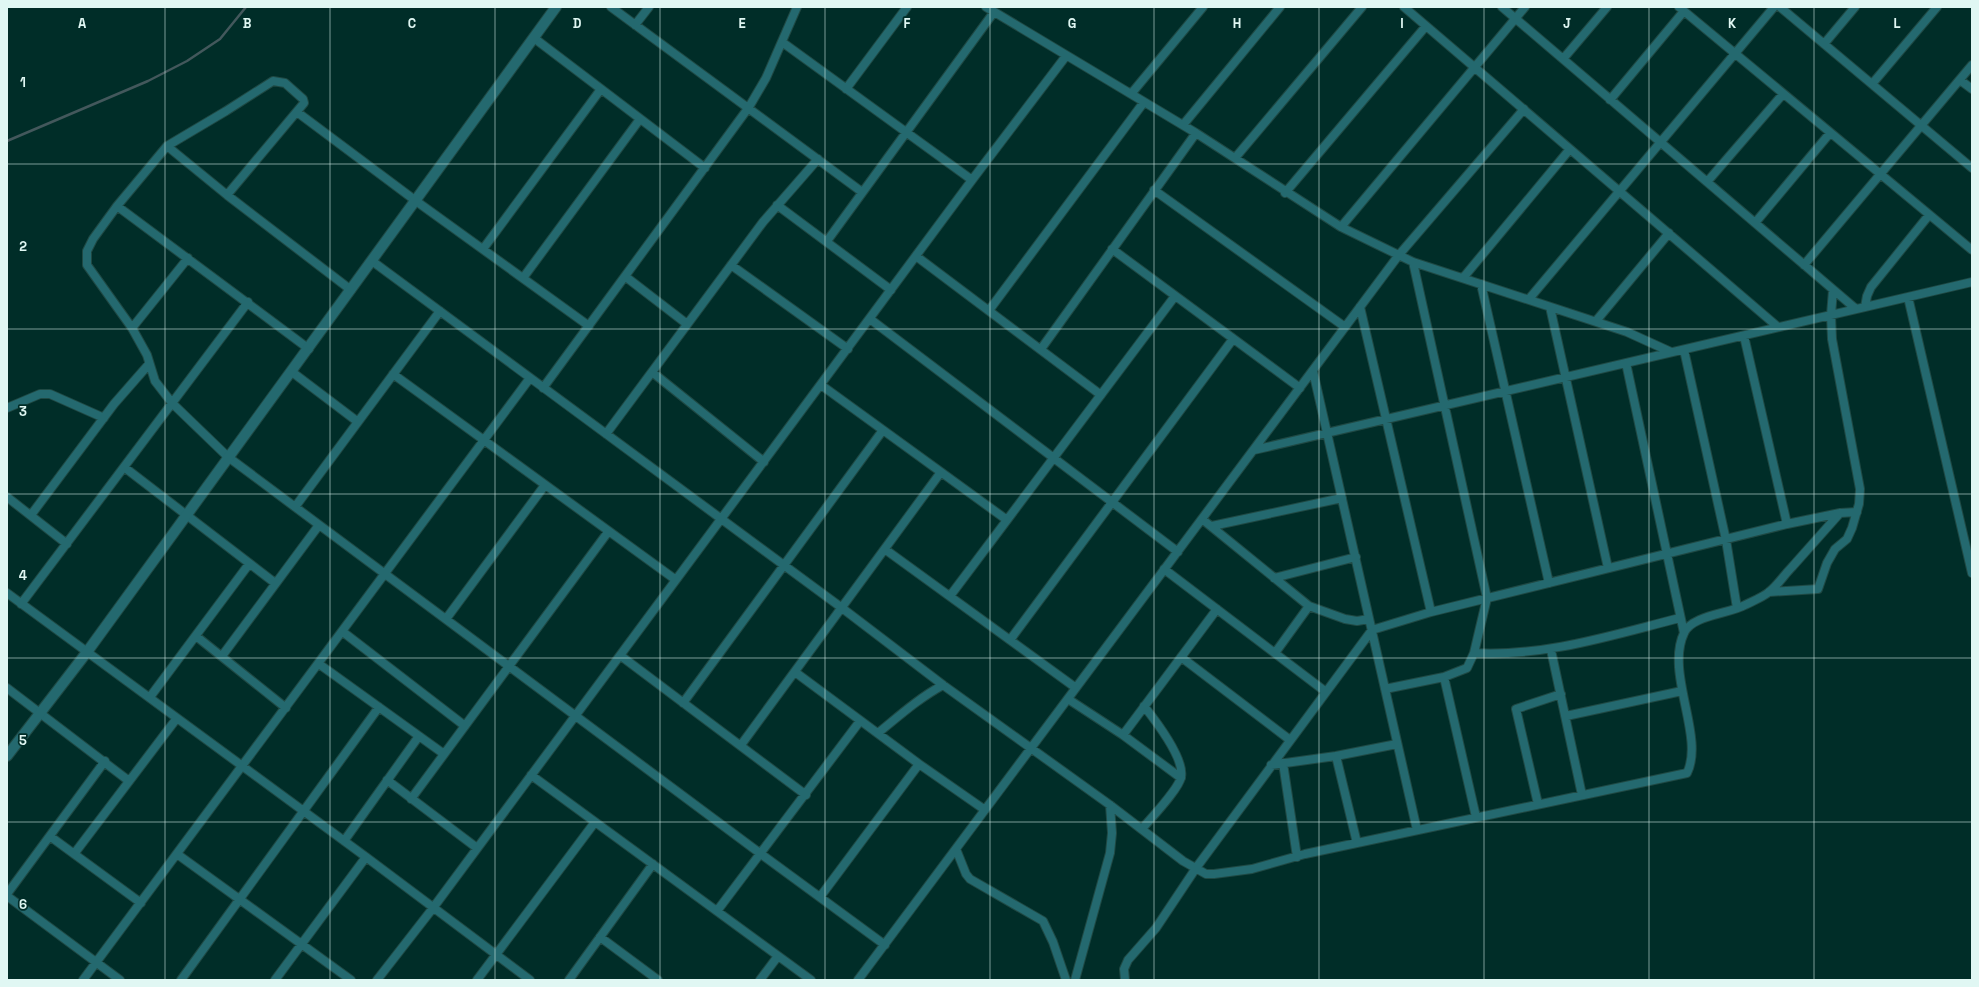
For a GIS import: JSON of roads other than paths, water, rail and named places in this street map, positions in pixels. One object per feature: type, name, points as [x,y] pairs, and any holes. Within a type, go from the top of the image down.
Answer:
[{"type":"street","points":[[7,756],[39,712],[87,652],[228,457],[309,349],[556,7]]},
{"type":"street","points":[[611,7],[749,107],[862,192]]},
{"type":"street","points":[[635,25],[649,7]]},
{"type":"street","points":[[544,388],[749,107],[766,78],[797,7]]},
{"type":"street","points":[[846,89],[907,7]]},
{"type":"street","points":[[986,7],[1196,133],[1285,193],[1341,227],[1398,256],[1412,262],[1596,321],[1627,332],[1671,352]]},
{"type":"street","points":[[1131,94],[1203,7]]},
{"type":"street","points":[[1183,125],[1280,7]]},
{"type":"street","points":[[1235,158],[1362,7]]},
{"type":"street","points":[[1404,7],[1778,327]]},
{"type":"street","points":[[1502,7],[1856,309]]},
{"type":"street","points":[[1341,227],[1525,7]]},
{"type":"street","points":[[1563,59],[1607,7]]},
{"type":"street","points":[[1529,299],[1774,7]]},
{"type":"street","points":[[1780,7],[1972,168]]},
{"type":"street","points":[[1824,44],[1855,7]]},
{"type":"street","points":[[1872,84],[1937,7]]},
{"type":"street","points":[[1610,100],[1681,9],[1972,250]]},
{"type":"street","points":[[827,241],[994,12]]},
{"type":"street","points":[[1285,193],[1426,26]]},
{"type":"street","points":[[534,38],[705,168]]},
{"type":"street","points":[[782,42],[906,134],[972,180]]},
{"type":"street","points":[[377,980],[433,908],[621,656],[972,180],[1066,56]]},
{"type":"street","points":[[1804,265],[1972,65]]},
{"type":"street","points":[[227,195],[304,103],[303,99],[284,84],[273,80],[226,112],[167,146],[117,206],[92,239],[87,251],[87,265],[132,328],[147,355],[155,381],[172,403],[228,457],[885,945]]},
{"type":"street","points":[[1960,80],[1972,89]]},
{"type":"street","points":[[483,249],[601,89]]},
{"type":"street","points":[[1707,182],[1783,94]]},
{"type":"street","points":[[990,309],[1144,102]]},
{"type":"street","points":[[858,980],[1398,256],[1524,109]]},
{"type":"street","points":[[297,112],[416,201],[589,326]]},
{"type":"street","points":[[523,278],[640,119]]},
{"type":"street","points":[[1041,349],[1196,133]]},
{"type":"street","points":[[1755,223],[1830,133]]},
{"type":"street","points":[[167,146],[227,195],[351,290]]},
{"type":"street","points":[[1464,278],[1570,149]]},
{"type":"street","points":[[606,434],[777,205],[818,159]]},
{"type":"street","points":[[1154,190],[1345,327]]},
{"type":"street","points":[[777,205],[892,290]]},
{"type":"street","points":[[117,206],[248,302],[309,349]]},
{"type":"street","points":[[1865,307],[1867,296],[1871,287],[1929,215]]},
{"type":"street","points":[[1596,321],[1669,233]]},
{"type":"street","points":[[1112,250],[1300,388]]},
{"type":"street","points":[[916,256],[990,309],[1101,395]]},
{"type":"street","points":[[132,328],[188,258]]},
{"type":"street","points":[[372,262],[784,567],[842,608],[943,685],[1110,805],[1182,861],[1208,874],[1252,869],[1357,843],[1582,794],[1687,773],[1691,765],[1693,751],[1682,691],[1679,653],[1684,633],[1688,627],[1698,621],[1737,608],[1769,592],[1840,513]]},
{"type":"street","points":[[1385,689],[1444,677],[1467,668],[1474,652],[1487,598],[1412,262]]},
{"type":"street","points":[[731,265],[848,349]]},
{"type":"street","points":[[626,277],[687,324]]},
{"type":"street","points":[[1254,450],[1505,390],[1684,350],[1972,282]]},
{"type":"street","points":[[1481,284],[1549,583]]},
{"type":"street","points":[[1769,592],[1818,588],[1826,563],[1850,534],[1857,512],[1860,489],[1835,363],[1831,315],[1833,290]]},
{"type":"street","points":[[950,596],[1175,296]]},
{"type":"street","points":[[1908,297],[1972,573]]},
{"type":"street","points":[[22,604],[248,302]]},
{"type":"street","points":[[1360,307],[1431,612]]},
{"type":"street","points":[[1550,307],[1608,568]]},
{"type":"street","points":[[295,507],[440,311]]},
{"type":"street","points":[[870,319],[1178,552]]},
{"type":"street","points":[[1744,336],[1787,524]]},
{"type":"street","points":[[1010,640],[1233,339]]},
{"type":"street","points":[[1684,350],[1726,540],[1737,608]]},
{"type":"street","points":[[1626,363],[1666,555],[1684,633]]},
{"type":"street","points":[[31,515],[104,418],[149,364]]},
{"type":"street","points":[[1313,371],[1417,830]]},
{"type":"street","points":[[292,372],[358,422]]},
{"type":"street","points":[[652,372],[764,462]]},
{"type":"street","points":[[393,374],[608,532],[676,580]]},
{"type":"street","points":[[83,980],[343,632],[530,378]]},
{"type":"street","points":[[821,385],[1007,520]]},
{"type":"street","points":[[7,408],[40,394],[50,394],[104,418]]},
{"type":"street","points":[[683,702],[784,567],[883,430]]},
{"type":"street","points":[[124,467],[275,584]]},
{"type":"street","points":[[741,745],[886,550],[941,472]]},
{"type":"street","points":[[446,619],[545,485]]},
{"type":"street","points":[[7,497],[67,544]]},
{"type":"street","points":[[1212,526],[1342,498]]},
{"type":"street","points":[[1125,980],[1124,969],[1128,960],[1156,928],[1196,868],[1372,630],[1431,612],[1787,524],[1840,513],[1857,512]]},
{"type":"street","points":[[1202,519],[1309,606],[1345,619],[1357,621],[1369,619]]},
{"type":"street","points":[[222,656],[319,525]]},
{"type":"street","points":[[411,799],[608,532]]},
{"type":"street","points":[[886,550],[1076,688]]},
{"type":"street","points":[[1274,578],[1356,557]]},
{"type":"street","points":[[150,697],[249,564]]},
{"type":"street","points":[[1164,569],[1326,692]]},
{"type":"street","points":[[7,593],[150,697],[530,980]]},
{"type":"street","points":[[1275,654],[1309,606]]},
{"type":"street","points":[[1123,735],[1217,609]]},
{"type":"street","points":[[1474,652],[1505,654],[1551,650],[1680,618]]},
{"type":"street","points":[[343,632],[465,726]]},
{"type":"street","points":[[196,636],[286,708]]},
{"type":"street","points":[[1551,650],[1582,794]]},
{"type":"street","points":[[621,656],[806,795]]},
{"type":"street","points":[[1181,657],[1290,740]]},
{"type":"street","points":[[319,664],[444,754]]},
{"type":"street","points":[[796,672],[860,721],[985,810]]},
{"type":"street","points":[[1444,677],[1476,818]]},
{"type":"street","points":[[878,733],[910,706],[928,693],[943,685]]},
{"type":"street","points":[[7,688],[105,761],[129,781]]},
{"type":"street","points":[[1566,716],[1682,691]]},
{"type":"street","points":[[1538,804],[1516,709],[1561,694]]},
{"type":"street","points":[[1068,699],[1123,735],[1181,778]]},
{"type":"street","points":[[1142,829],[1175,788],[1181,778],[1180,768],[1170,744],[1144,706]]},
{"type":"street","points":[[181,980],[305,812],[379,707]]},
{"type":"street","points":[[74,854],[177,718]]},
{"type":"street","points":[[717,911],[806,795],[860,721]]},
{"type":"street","points":[[344,841],[419,736]]},
{"type":"street","points":[[1271,765],[1336,756],[1398,744]]},
{"type":"street","points":[[1336,756],[1357,843]]},
{"type":"street","points":[[105,761],[51,837],[7,895],[120,980]]},
{"type":"street","points":[[1283,763],[1298,857]]},
{"type":"street","points":[[820,897],[919,764]]},
{"type":"street","points":[[531,775],[811,980]]},
{"type":"street","points":[[388,780],[477,848]]},
{"type":"street","points":[[1075,980],[1110,853],[1112,833],[1110,805]]},
{"type":"street","points":[[477,980],[595,822]]},
{"type":"street","points":[[51,837],[141,903]]},
{"type":"street","points":[[956,849],[966,874],[970,879],[1043,921],[1054,942],[1066,980]]},
{"type":"street","points":[[177,854],[351,980]]},
{"type":"street","points":[[274,980],[366,857]]},
{"type":"street","points":[[569,980],[653,864]]},
{"type":"street","points":[[600,937],[658,980]]},
{"type":"street","points":[[760,980],[778,956]]},
{"type":"waterway","points":[[7,141],[148,81],[187,61],[220,39],[246,7]]}]
